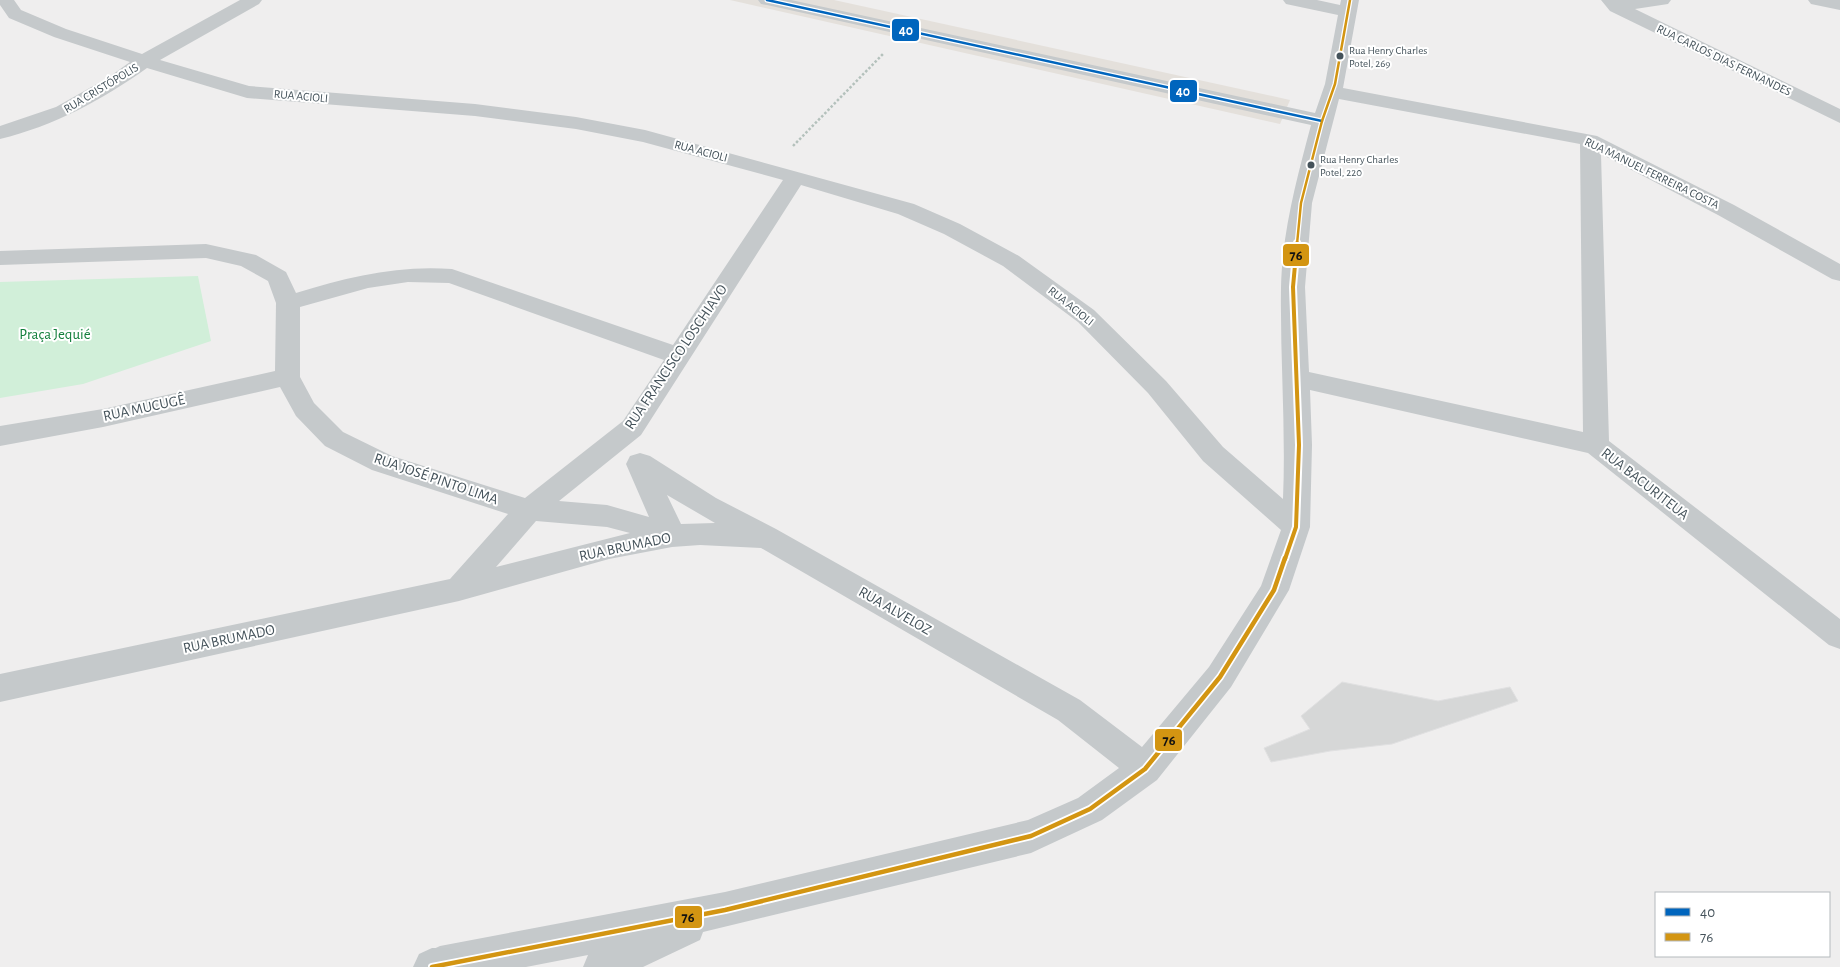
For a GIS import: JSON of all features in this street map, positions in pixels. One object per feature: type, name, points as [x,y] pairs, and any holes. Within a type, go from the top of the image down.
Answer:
[{"type":"street","name":"RUA ACIOLI","points":[[5,0],[15,14],[60,33],[246,92],[476,110],[576,123],[645,136],[769,169],[906,209],[952,229],[1011,261],[1086,316],[1157,387],[1214,454],[1296,527]]},
{"type":"street","name":"RUA CRISTÓPOLIS","points":[[0,133],[63,111],[116,81],[144,61],[253,0]]},
{"type":"street","points":[[767,0],[1322,121]]},
{"type":"street","points":[[440,966],[725,910],[1031,836],[1090,809],[1145,769],[1225,669],[1274,590],[1296,527],[1298,445],[1293,287],[1300,213],[1322,121],[1332,92],[1349,6],[1292,0]]},
{"type":"street","points":[[1613,4],[1662,0]]},
{"type":"street","points":[[1817,0],[1840,6]]},
{"type":"street","name":"RUA CARLOS DIAS FERNANDES","points":[[1613,4],[1840,117]]},
{"type":"street","name":"RUA MANUEL FERREIRA COSTA","points":[[1332,92],[1590,140],[1726,210],[1840,274]]},
{"type":"street","name":"RUA BACURITEUA","points":[[1590,140],[1596,445],[1840,636]]},
{"type":"street","name":"RUA FRANCISCO LOSCHIAVO","points":[[529,510],[632,428],[795,178]]},
{"type":"street","points":[[0,258],[206,251],[248,260],[278,277],[288,303],[287,377]]},
{"type":"street","points":[[288,303],[374,278],[422,273],[452,276],[679,356]]},
{"type":"street","name":"RUA MUCUGÊ","points":[[0,436],[103,418],[287,377]]},
{"type":"street","name":"RUA JOSÉ PINTO LIMA","points":[[287,377],[305,409],[334,439],[382,463],[529,510]]},
{"type":"street","points":[[1295,378],[1596,445]]},
{"type":"street","points":[[632,428],[640,463],[672,536]]},
{"type":"street","name":"RUA ALVELOZ","points":[[640,463],[706,506],[766,537],[1068,710],[1145,769]]},
{"type":"street","points":[[459,590],[529,510],[607,516],[632,522],[672,536]]},
{"type":"street","name":"RUA BRUMADO","points":[[0,688],[459,590],[609,548],[672,536],[700,534],[766,537]]},
{"type":"street","points":[[602,967],[725,910]]},
{"type":"path","points":[[769,169],[907,30]]},
{"type":"shaded area","points":[[730,0],[834,0],[1290,100],[1280,124]]},
{"type":"green space","name":"Praça Jequié","points":[[198,276],[211,341],[83,384],[0,398],[0,282]]},
{"type":"building","points":[[1342,682],[1438,701],[1510,687],[1518,701],[1392,744],[1330,751],[1271,762],[1264,748],[1310,729],[1301,716]]},
{"type":"transit line","name":"40","points":[[767,0],[1322,121]]},
{"type":"transit line","name":"76","points":[[432,967],[725,910],[1031,836],[1090,809],[1145,769],[1220,677],[1274,590],[1296,527],[1299,445],[1293,287],[1301,203],[1322,121],[1335,84],[1350,0]]},
{"type":"place","name":"Rua Henry Charles Potel, 269","points":[[1340,56]]},
{"type":"place","name":"Rua Henry Charles Potel, 220","points":[[1311,165]]}]
